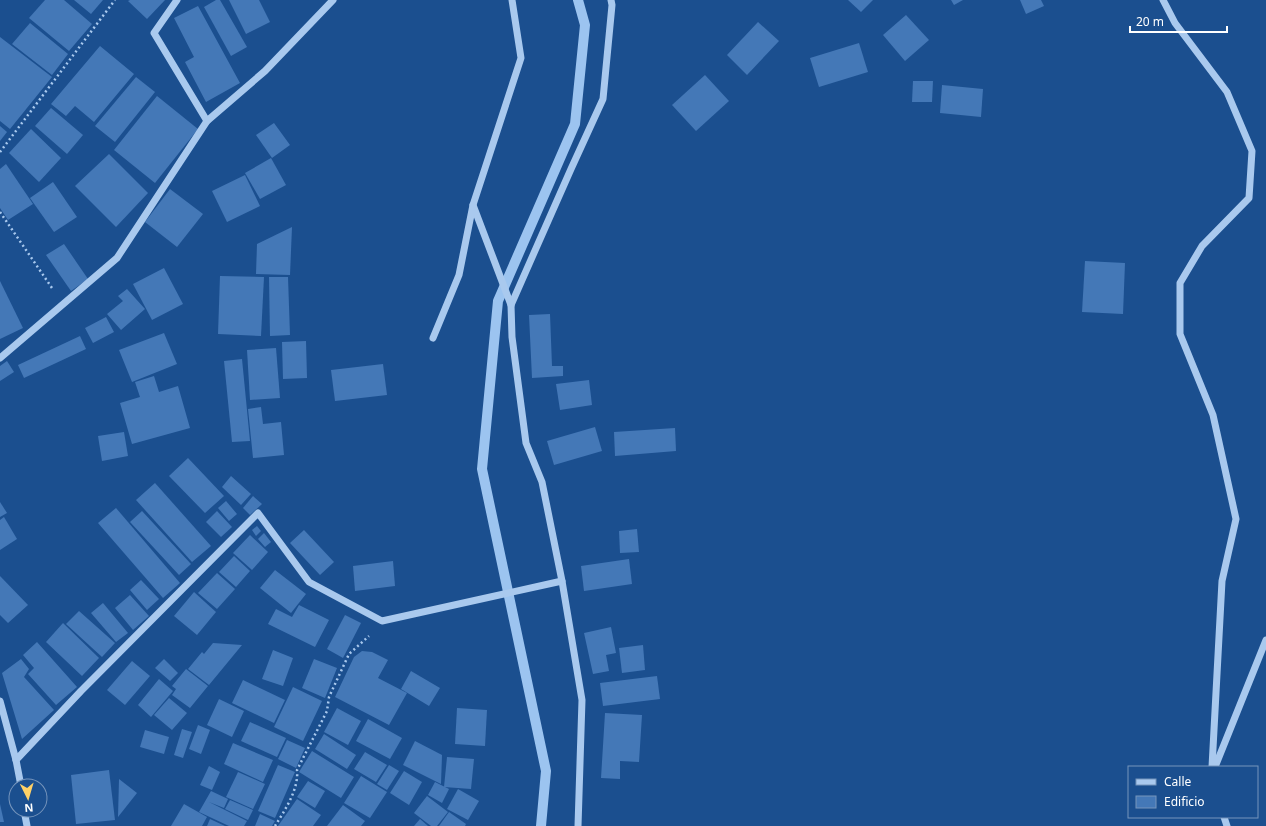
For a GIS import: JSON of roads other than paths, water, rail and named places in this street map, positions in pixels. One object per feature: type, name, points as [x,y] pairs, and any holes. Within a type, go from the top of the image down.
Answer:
[{"type":"street","points":[[177,0],[154,33],[207,121]]},
{"type":"street","points":[[0,358],[117,258],[207,121],[265,71],[333,0]]},
{"type":"street","points":[[432,338],[458,275],[473,205],[521,58],[512,0]]},
{"type":"street","points":[[511,305],[570,169],[603,99],[612,5],[611,0]]},
{"type":"street","points":[[1163,0],[1175,23],[1227,92],[1252,151],[1249,198],[1202,246],[1180,282],[1180,334],[1213,415],[1236,518],[1222,581],[1214,766]]},
{"type":"street","points":[[473,205],[511,305],[512,337],[526,444],[542,482],[562,581],[582,700],[578,826]]},
{"type":"street","points":[[16,760],[86,686],[258,513],[308,582],[382,621],[562,581]]},
{"type":"street","points":[[1214,766],[1266,640]]},
{"type":"street","points":[[0,701],[16,760],[19,778]]},
{"type":"waterway","points":[[541,826],[546,771],[482,469],[498,301],[575,124],[585,25],[578,0]]}]
